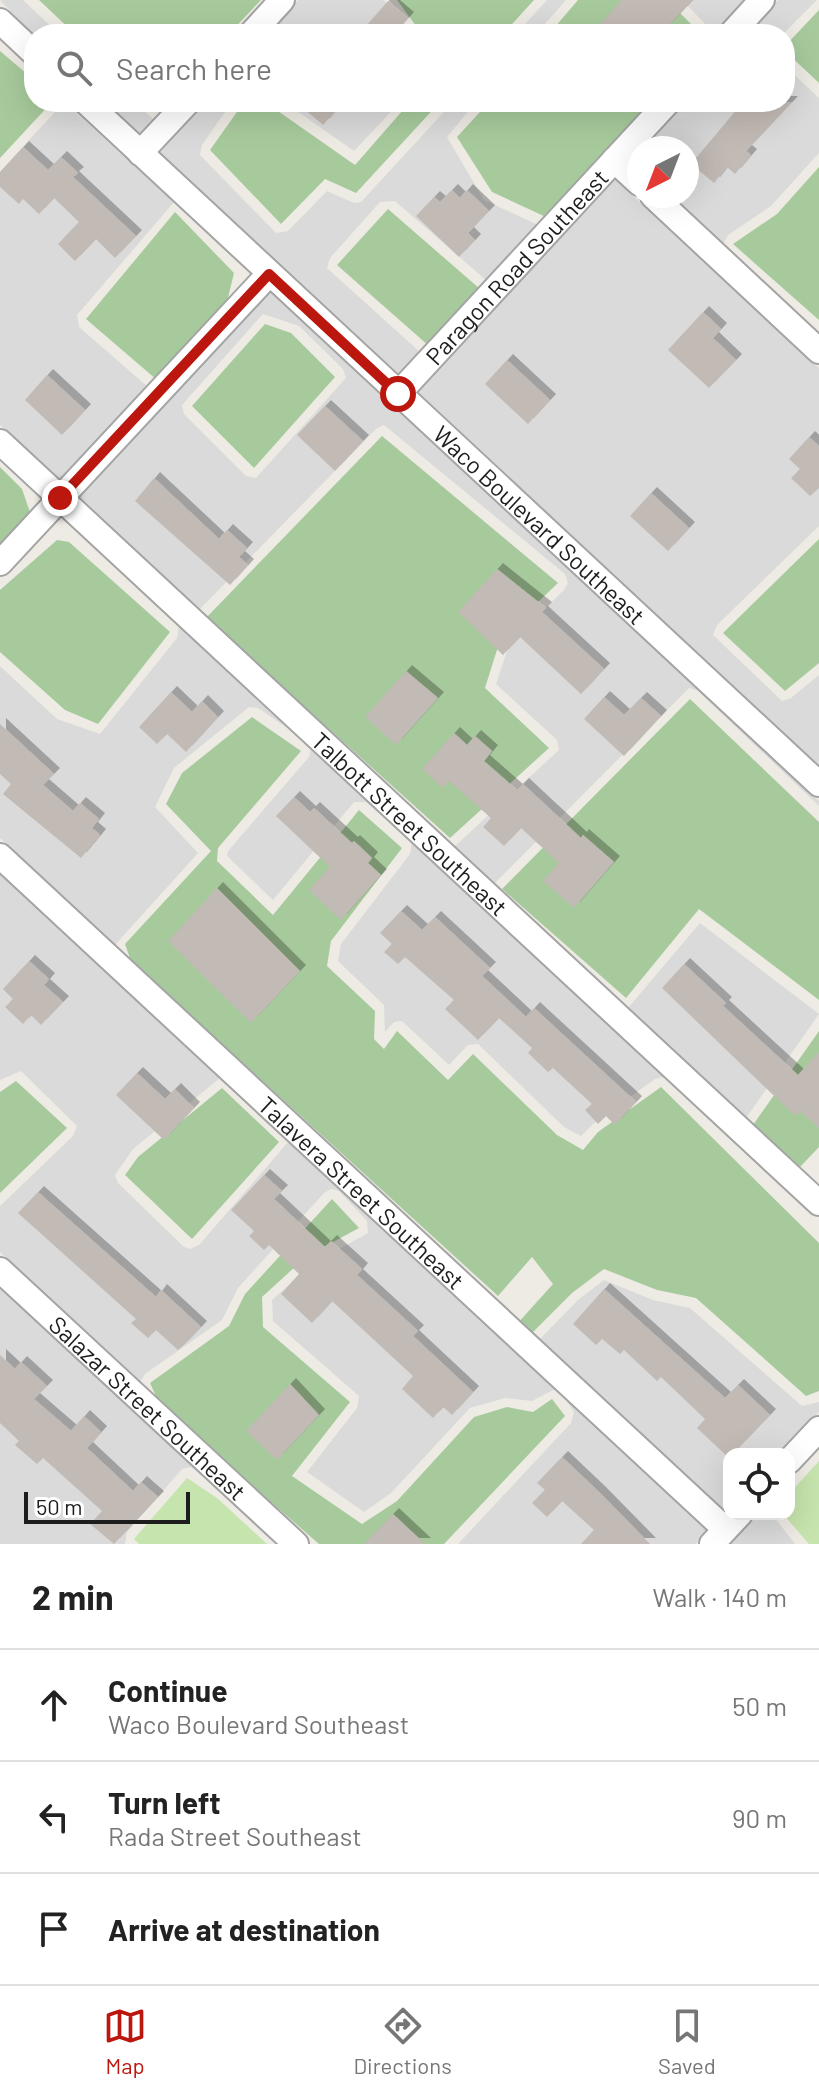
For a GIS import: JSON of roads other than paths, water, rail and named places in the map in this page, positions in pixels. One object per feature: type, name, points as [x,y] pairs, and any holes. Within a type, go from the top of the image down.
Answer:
[{"type":"street","points":[[260,24],[282,0]]},
{"type":"street","points":[[740,24],[762,0]]},
{"type":"street","points":[[0,21],[24,44]]},
{"type":"street","name":"Waco Boulevard Southeast","points":[[97,112],[819,784]]},
{"type":"street","points":[[140,153],[179,112]]},
{"type":"street","name":"Paragon Road Southeast","points":[[398,394],[659,112]]},
{"type":"street","points":[[614,160],[627,172]]},
{"type":"street","points":[[666,208],[819,351]]},
{"type":"street","points":[[0,563],[269,274]]},
{"type":"street","name":"Talbott Street Southeast","points":[[0,442],[819,1203]]},
{"type":"street","name":"Talavera Street Southeast","points":[[0,856],[726,1529]]},
{"type":"street","name":"Salazar Street Southeast","points":[[0,1270],[296,1544]]},
{"type":"street","points":[[795,1455],[819,1429]]}]
